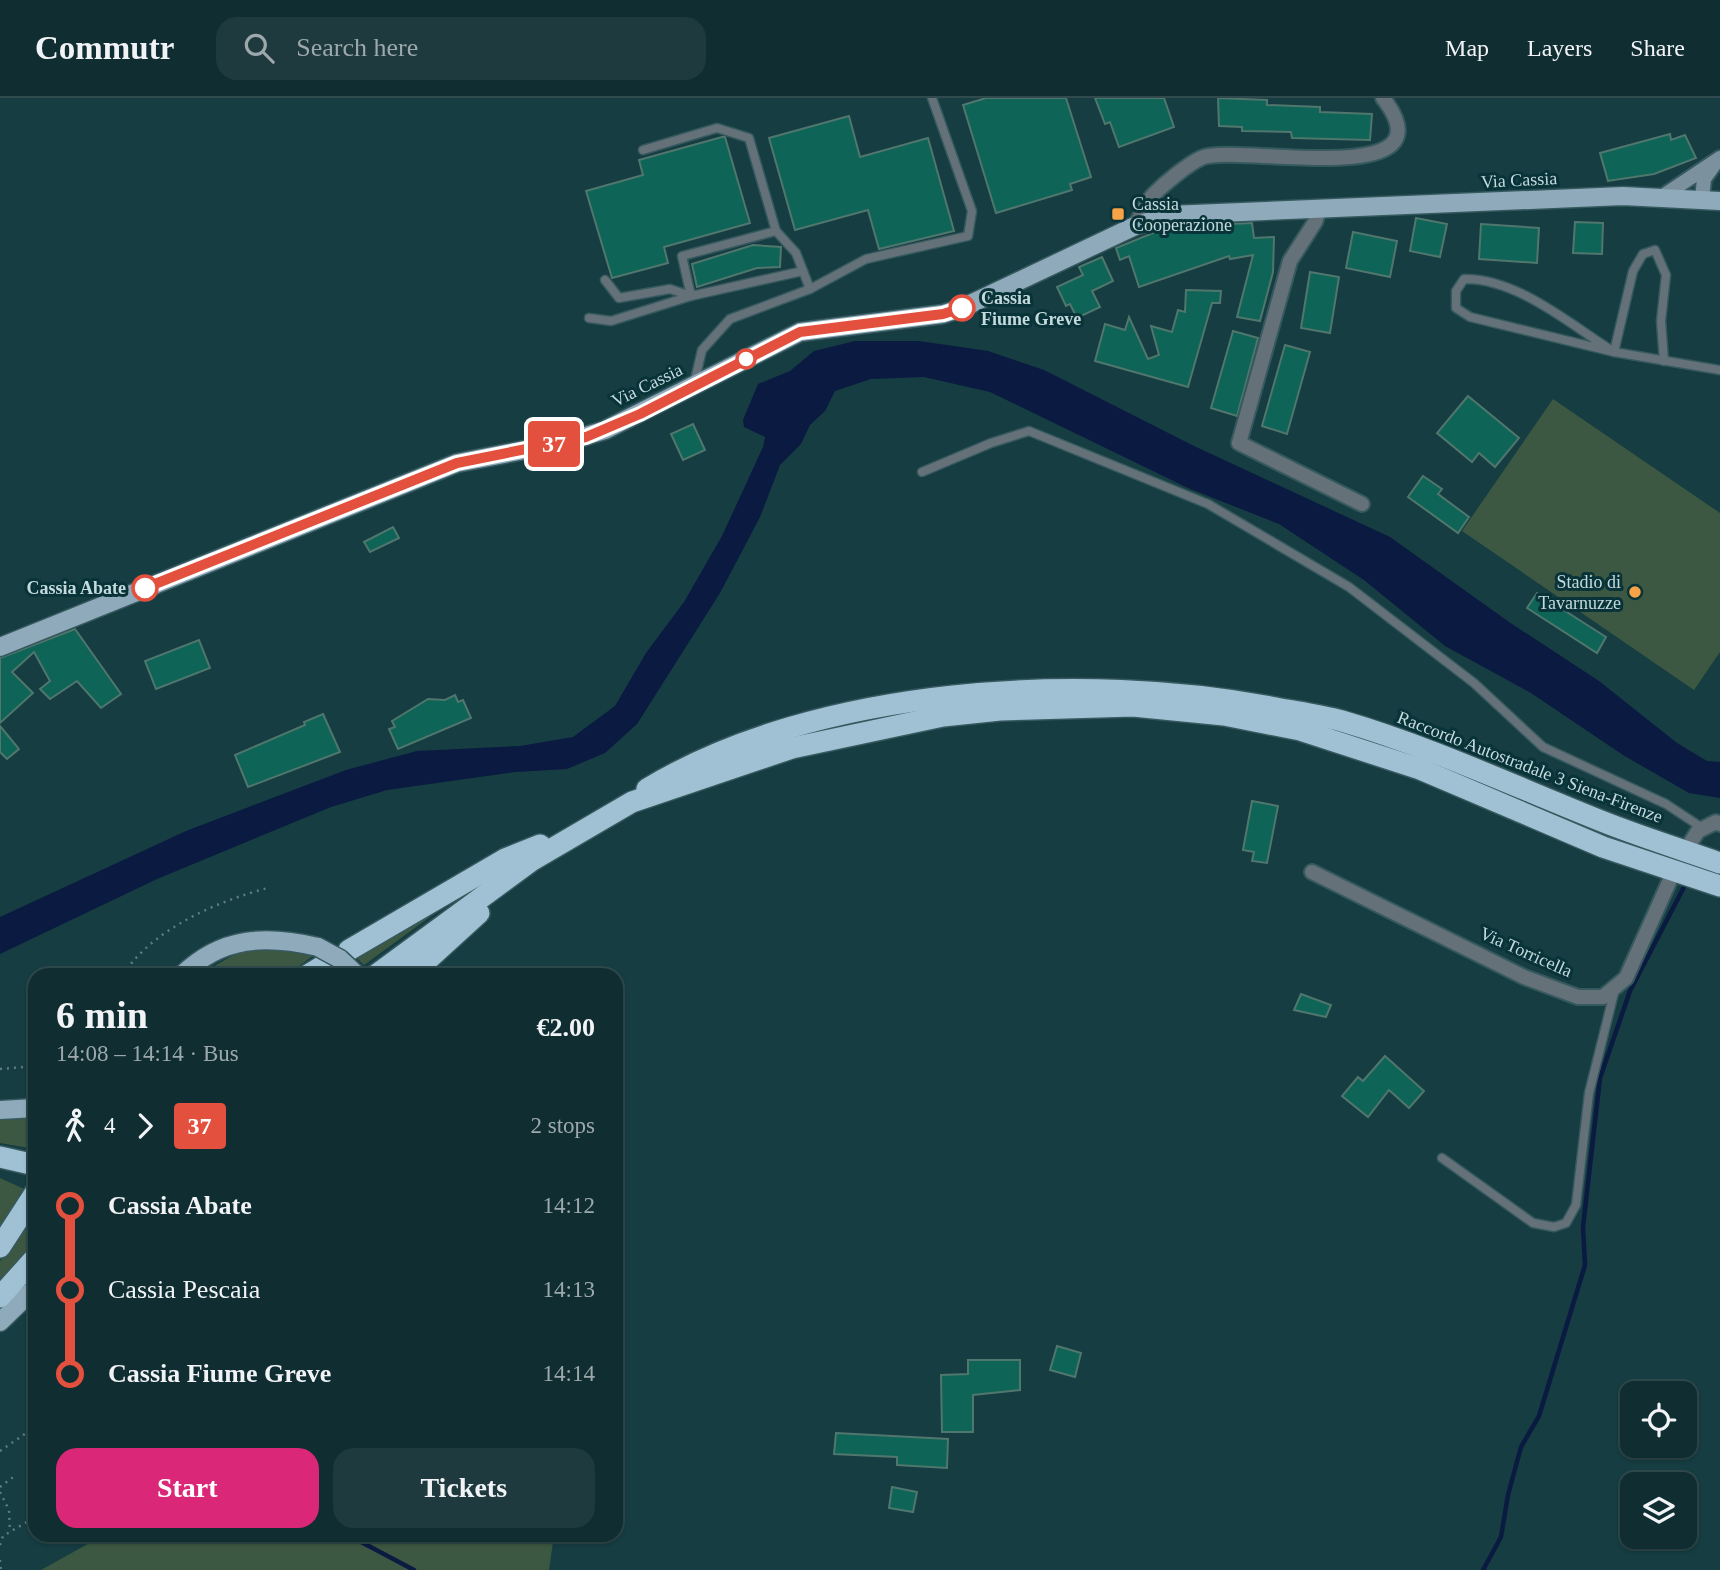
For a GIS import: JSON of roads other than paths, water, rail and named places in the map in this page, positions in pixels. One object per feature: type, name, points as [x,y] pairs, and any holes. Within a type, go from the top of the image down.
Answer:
[{"type":"highway","name":"Raccordo Autostradale 3 Siena-Firenze","points":[[386,968],[531,861],[632,802],[676,772],[714,754],[817,721],[876,708],[995,692],[1093,688],[1163,692],[1241,701],[1338,720],[1425,747],[1610,824],[1720,863]]},
{"type":"highway","name":"Raccordo Autostradale 3 Siena-Firenze","points":[[632,802],[792,748],[943,716],[1000,710],[1133,705],[1224,715],[1300,730],[1346,744],[1420,769],[1603,847],[1720,886]]},
{"type":"highway","points":[[349,950],[505,859],[587,827]]},
{"type":"highway","points":[[419,968],[484,909],[587,827]]},
{"type":"highway","points":[[0,1157],[28,1163]]},
{"type":"highway","points":[[0,1247],[28,1204]]},
{"type":"highway","points":[[0,1297],[28,1266]]},
{"type":"main road","points":[[1663,196],[1720,159]]},
{"type":"main road","points":[[1715,199],[1704,178],[1720,159]]},
{"type":"main road","name":"Via Cassia","points":[[0,647],[430,473],[486,455],[586,437],[800,332],[943,314],[962,308],[1135,226],[1183,213],[1663,196],[1715,199]]},
{"type":"main road","points":[[189,968],[216,949],[243,940],[268,938],[317,962],[340,959],[350,968]]},
{"type":"main road","points":[[0,1110],[28,1108]]},
{"type":"main road","points":[[0,1322],[28,1295]]},
{"type":"street","points":[[1135,226],[1153,194],[1203,156],[1358,157],[1387,150],[1398,137],[1398,117],[1383,98]]},
{"type":"street","points":[[1320,208],[1308,234],[1290,261],[1238,443],[1362,504]]},
{"type":"street","points":[[1691,842],[1704,829],[1717,822],[1720,824]]},
{"type":"street","name":"Via Torricella","points":[[1312,872],[1524,977],[1578,997],[1603,997],[1616,986]]},
{"type":"street","points":[[1616,986],[1626,978],[1670,880]]},
{"type":"lane","points":[[693,386],[702,349],[730,320],[810,289],[866,259],[968,236],[972,211],[932,98]]},
{"type":"lane","points":[[643,150],[717,128],[749,138],[776,231],[796,253],[810,289]]},
{"type":"lane","points":[[691,296],[682,256],[776,231]]},
{"type":"lane","points":[[1614,352],[1633,271],[1643,254],[1655,250],[1665,275],[1661,321],[1664,361]]},
{"type":"lane","points":[[589,318],[611,321],[691,296],[803,271]]},
{"type":"lane","points":[[1614,352],[1526,297],[1483,279],[1464,279],[1456,291],[1456,308],[1470,317],[1614,352],[1720,370]]},
{"type":"lane","points":[[604,280],[619,298],[670,289],[691,296]]},
{"type":"lane","points":[[922,472],[990,443],[1029,431],[1208,504],[1349,587],[1474,682],[1543,747],[1666,804],[1704,829]]},
{"type":"lane","points":[[1442,1158],[1533,1223],[1554,1227],[1566,1223],[1576,1205],[1588,1093],[1616,986]]},
{"type":"water","points":[[855,341],[919,341],[988,351],[1044,370],[1194,446],[1390,537],[1509,622],[1599,681],[1677,743],[1707,761],[1720,762],[1720,798],[1689,793],[1623,755],[1531,693],[1445,646],[1364,580],[1279,524],[1188,488],[990,392],[924,377],[871,379],[835,391],[825,411],[810,425],[801,444],[780,465],[760,517],[720,593],[637,724],[605,753],[567,769],[515,772],[387,790],[331,807],[157,879],[0,954],[0,917],[186,831],[346,770],[417,751],[520,746],[573,737],[615,706],[646,653],[684,602],[722,536],[763,447],[765,437],[744,427],[743,420],[758,384],[790,371],[814,351]]},
{"type":"waterway","points":[[1483,1570],[1501,1537],[1508,1495],[1521,1447],[1539,1416],[1585,1265],[1583,1227],[1600,1078],[1630,991],[1684,887]]},
{"type":"waterway","points":[[361,1542],[414,1570]]},
{"type":"place","name":"Cassia Cooperazione","points":[[1118,214]]},
{"type":"place","name":"Cassia Fiume Greve","points":[[962,308]]},
{"type":"place","name":"Cassia Abate","points":[[145,588]]},
{"type":"place","name":"Stadio di Tavarnuzze","points":[[1635,592]]}]
